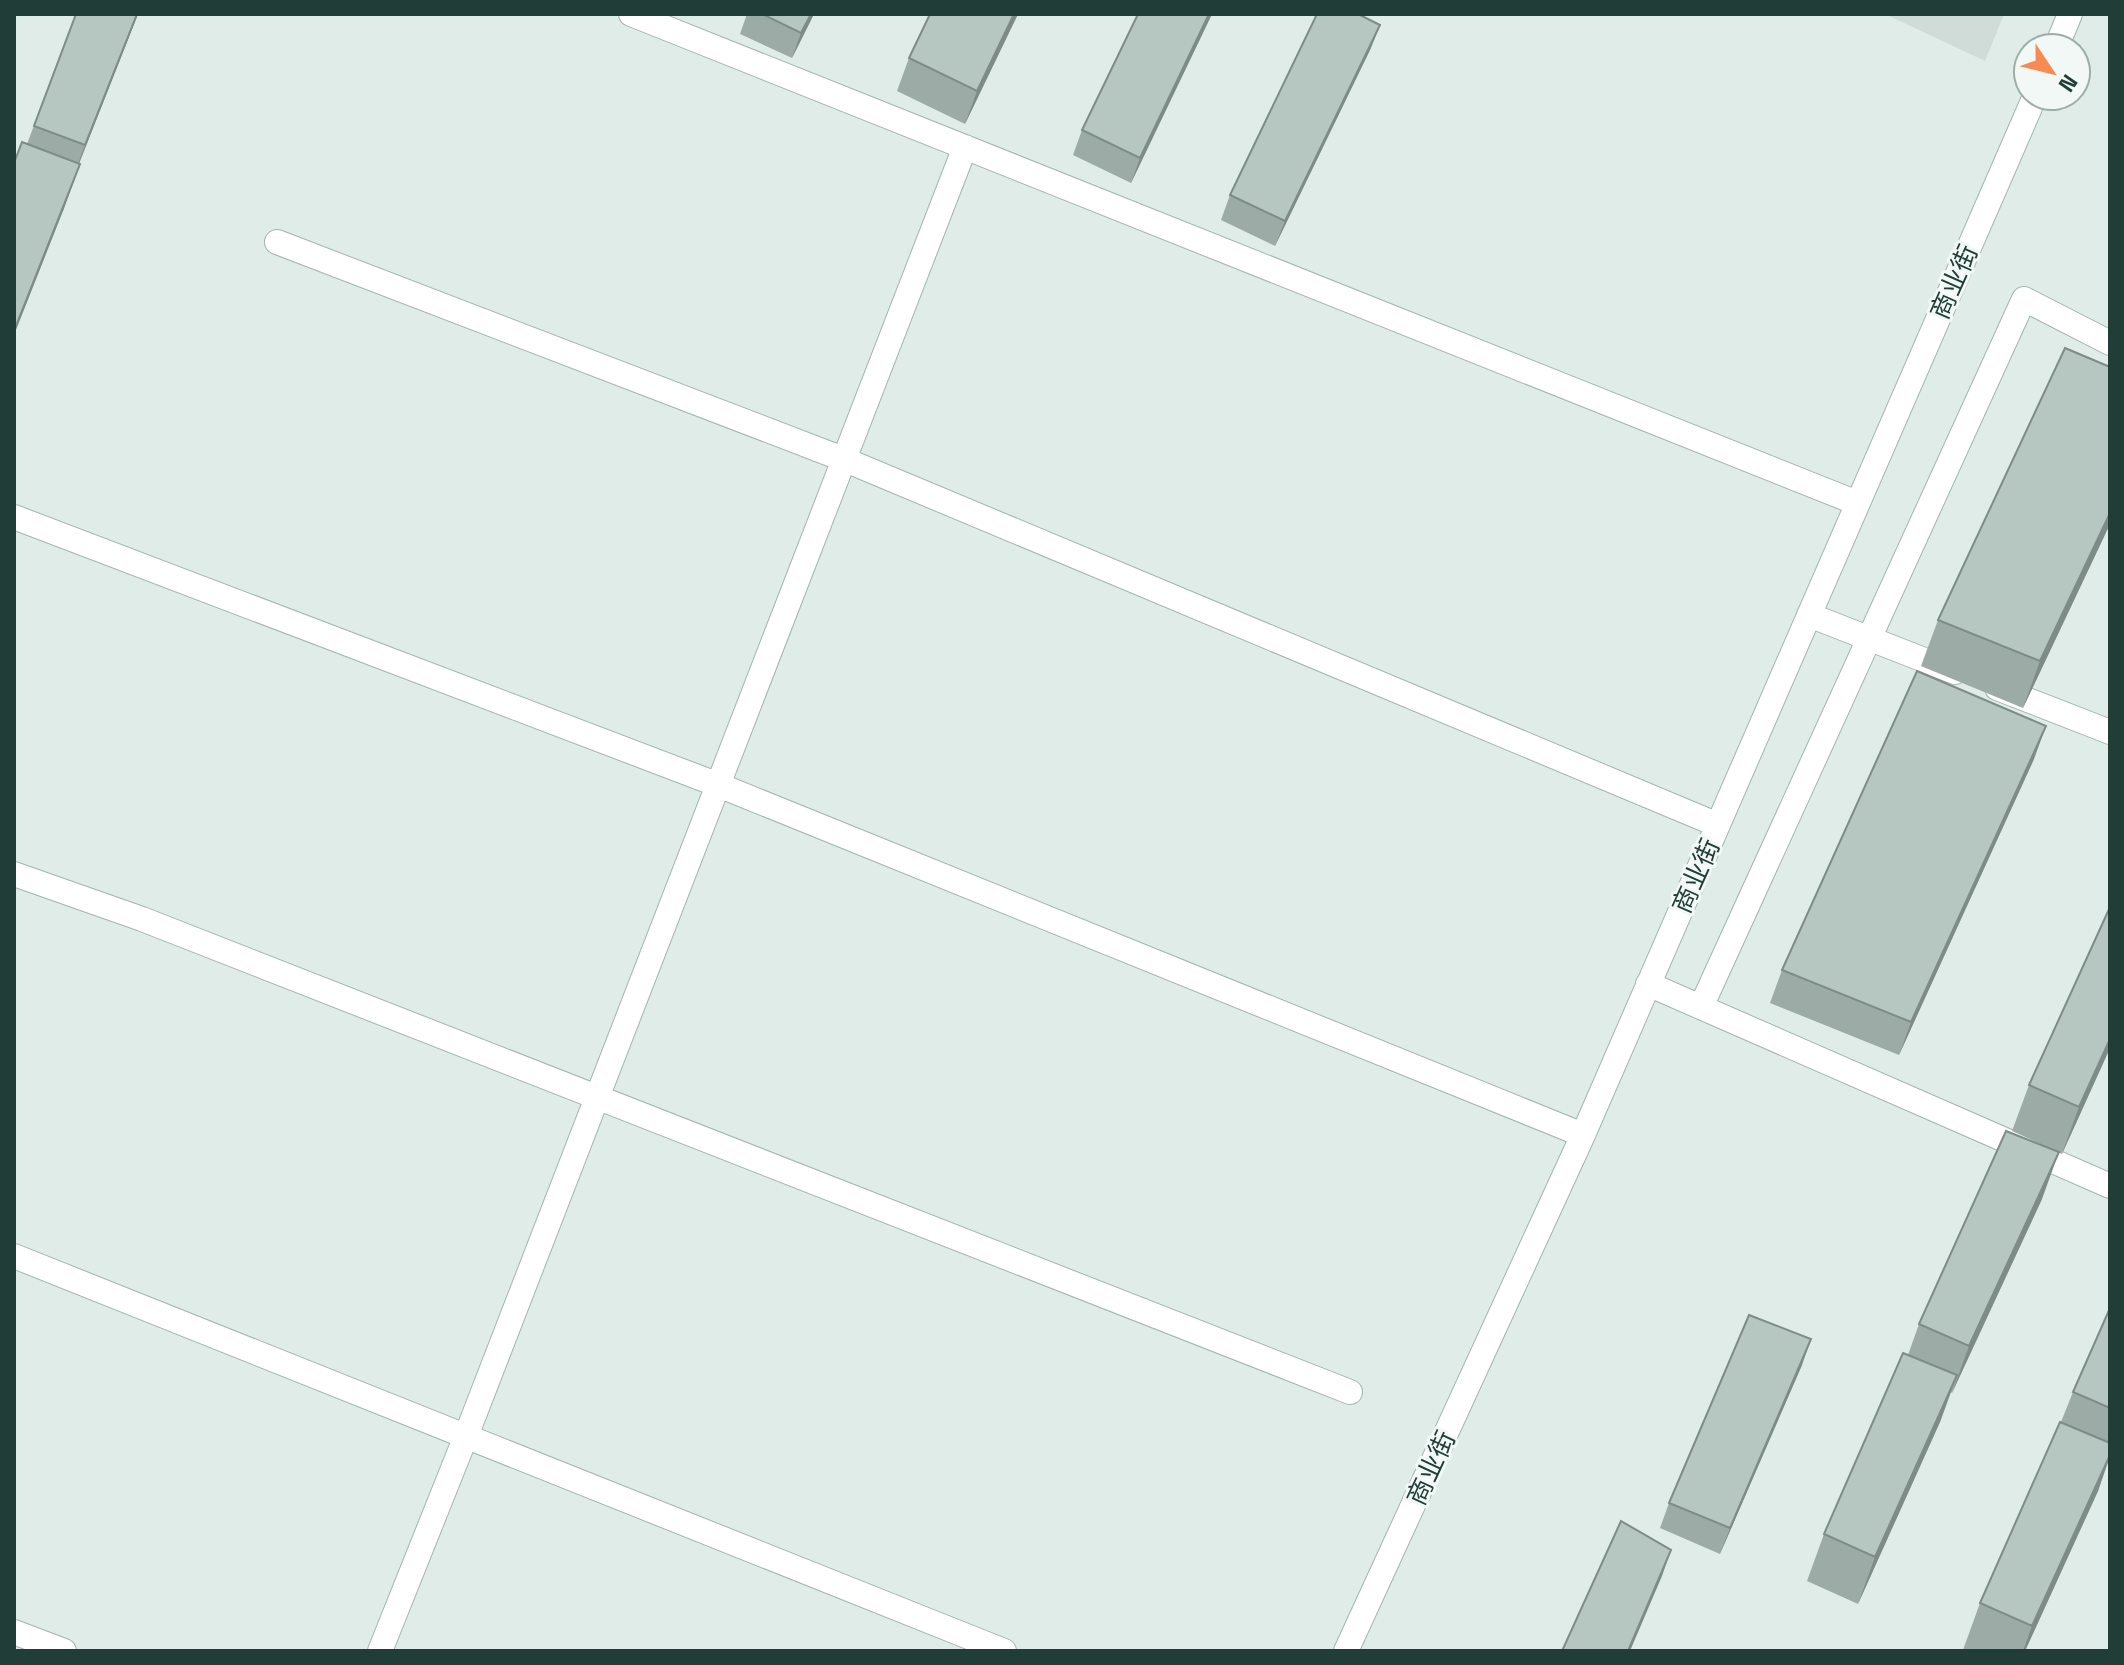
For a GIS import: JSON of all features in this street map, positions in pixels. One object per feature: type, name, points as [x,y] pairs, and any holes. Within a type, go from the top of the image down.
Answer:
[{"type":"street","points":[[631,14],[1857,503]]},
{"type":"street","name":"商业街","points":[[1346,1651],[1583,1135],[2028,112]]},
{"type":"street","points":[[380,1651],[965,147]]},
{"type":"street","points":[[277,242],[843,459],[1718,825]]},
{"type":"street","points":[[1701,1007],[2024,299],[2110,343]]},
{"type":"street","points":[[14,517],[716,784],[1583,1135]]},
{"type":"street","points":[[1809,615],[2110,732]]},
{"type":"street","points":[[14,874],[142,919],[1350,1392]]},
{"type":"street","points":[[1648,984],[2110,1186]]},
{"type":"street","points":[[14,1256],[1004,1651]]},
{"type":"street","points":[[14,1632],[64,1651]]},
{"type":"shaded area","points":[[1885,14],[2004,14],[1985,61]]},
{"type":"building","points":[[76,14],[137,14],[85,145],[34,126]]},
{"type":"building","points":[[762,14],[811,14],[801,33]]},
{"type":"building","points":[[930,14],[1014,14],[977,91],[909,58]]},
{"type":"building","points":[[1138,14],[1209,14],[1140,158],[1082,130]]},
{"type":"building","points":[[1317,14],[1358,14],[1380,25],[1285,221],[1230,195]]},
{"type":"building","points":[[22,142],[80,164],[14,331],[14,163]]},
{"type":"building","points":[[2065,348],[2110,367],[2110,513],[2040,661],[1938,620]]},
{"type":"building","points":[[1917,671],[2046,726],[1911,1022],[1782,970]]},
{"type":"building","points":[[2110,907],[2110,1039],[2079,1107],[2029,1085]]},
{"type":"building","points":[[2006,1131],[2059,1152],[1969,1346],[1919,1324]]},
{"type":"building","points":[[2110,1308],[2110,1408],[2073,1392]]},
{"type":"building","points":[[1749,1315],[1811,1339],[1730,1528],[1669,1503]]},
{"type":"building","points":[[1903,1353],[1957,1375],[1875,1557],[1824,1534]]},
{"type":"building","points":[[2060,1422],[2110,1443],[2110,1455],[2032,1626],[1980,1603]]},
{"type":"building","points":[[1621,1521],[1671,1550],[1628,1651],[1562,1651]]}]
